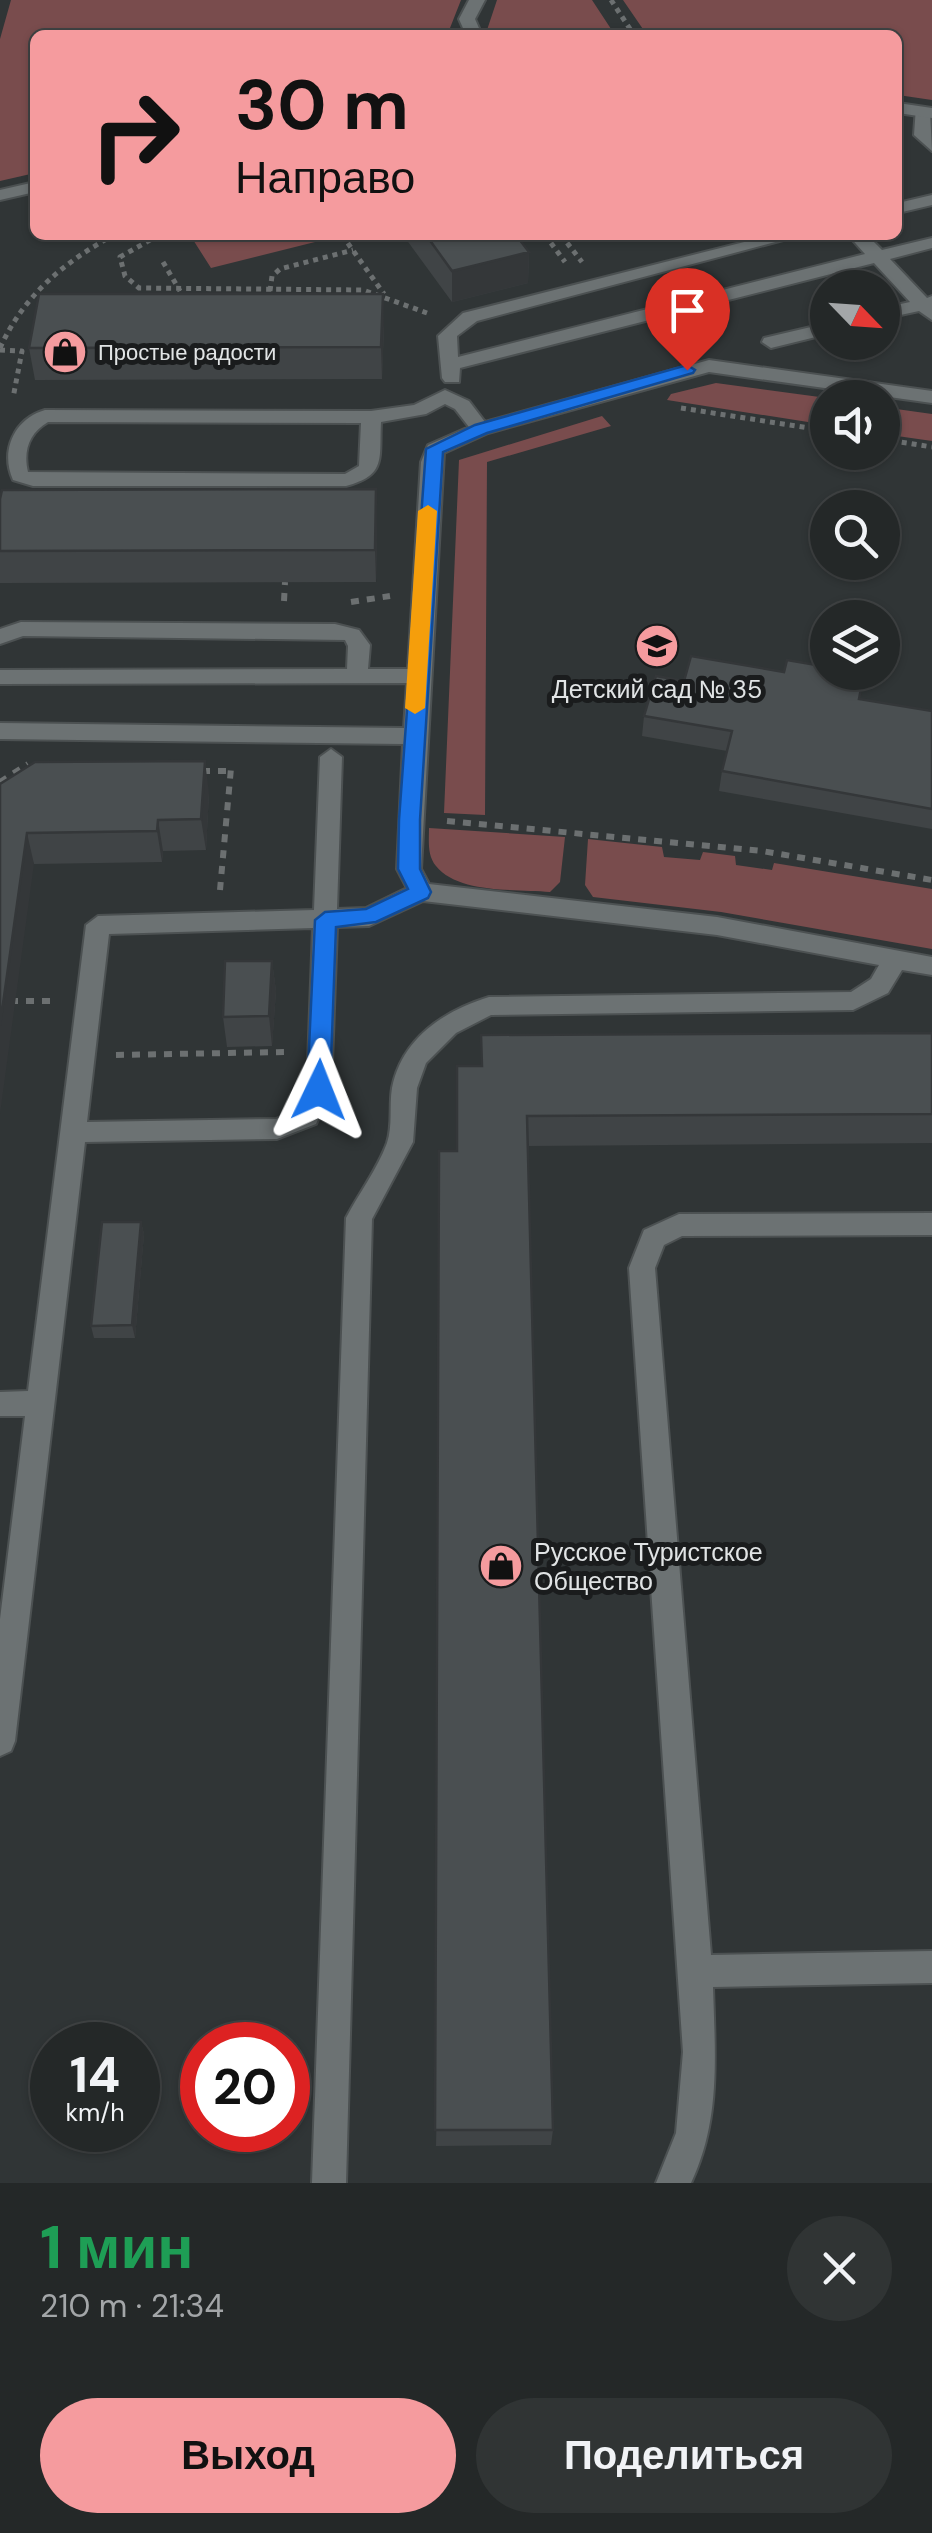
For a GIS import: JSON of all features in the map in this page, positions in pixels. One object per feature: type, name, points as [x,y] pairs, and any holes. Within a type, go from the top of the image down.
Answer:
[{"type":"street","points":[[472,30],[467,19],[477,0]]},
{"type":"street","points":[[902,109],[927,112],[923,135],[932,146]]},
{"type":"street","points":[[0,195],[30,188]]},
{"type":"street","points":[[902,207],[932,200]]},
{"type":"street","points":[[372,417],[369,467],[363,476],[346,480],[33,480],[20,476],[15,468],[23,428],[30,420],[45,416],[372,417],[419,410],[445,396],[452,381],[444,343],[456,324],[470,317],[773,240]]},
{"type":"street","points":[[862,240],[929,307]]},
{"type":"street","points":[[450,365],[932,243]]},
{"type":"street","points":[[900,311],[929,307]]},
{"type":"street","points":[[771,342],[810,332]]},
{"type":"street","points":[[421,892],[409,869],[410,820],[434,449],[481,429],[708,366],[932,397]]},
{"type":"street","points":[[445,396],[462,406],[481,429]]},
{"type":"street","points":[[0,638],[22,629],[335,631],[352,635],[359,645],[357,676]]},
{"type":"street","points":[[0,677],[417,676]]},
{"type":"street","points":[[0,731],[413,736]]},
{"type":"street","points":[[73,1132],[277,1129],[307,1117],[319,1090],[331,757]]},
{"type":"street","points":[[0,1741],[98,925],[368,917],[421,892],[717,926],[932,966]]},
{"type":"street","points":[[329,2183],[359,1218],[402,1140],[405,1086],[415,1058],[448,1024],[490,1006],[853,1001],[876,992],[890,976],[893,959]]},
{"type":"street","points":[[673,2183],[691,2153],[699,2107],[696,1970],[642,1268],[653,1238],[679,1225],[932,1224]]},
{"type":"street","points":[[0,1404],[40,1404]]},
{"type":"street","points":[[696,1970],[932,1967]]},
{"type":"path","points":[[610,0],[631,30]]},
{"type":"path","points":[[30,420],[12,403],[22,350],[0,349],[28,301],[62,264],[105,240]]},
{"type":"path","points":[[147,240],[120,256],[120,266],[129,282],[139,288],[363,290],[456,324]]},
{"type":"path","points":[[346,240],[384,296]]},
{"type":"path","points":[[500,246],[524,240]]},
{"type":"path","points":[[270,291],[272,276],[280,268],[353,250]]},
{"type":"path","points":[[163,262],[180,291]]},
{"type":"path","points":[[676,407],[810,427]]},
{"type":"path","points":[[900,442],[932,447]]},
{"type":"path","points":[[335,631],[336,611],[356,598],[390,598],[392,580]]},
{"type":"path","points":[[218,922],[232,752]]},
{"type":"path","points":[[0,782],[30,763]]},
{"type":"path","points":[[187,771],[230,770]]},
{"type":"path","points":[[410,820],[579,832],[762,852],[932,880]]},
{"type":"path","points":[[6,1002],[30,1001]]},
{"type":"path","points":[[82,1056],[320,1052]]},
{"type":"shaded area","points":[[11,0],[461,0],[451,30],[30,30],[30,174],[0,181],[0,39]]},
{"type":"shaded area","points":[[497,0],[592,0],[612,30],[487,30]]},
{"type":"shaded area","points":[[623,0],[932,0],[932,100],[902,96],[902,30],[644,30]]},
{"type":"shaded area","points":[[193,240],[323,240],[211,268]]},
{"type":"shaded area","points":[[716,383],[810,396],[810,422],[667,400],[671,394]]},
{"type":"shaded area","points":[[900,410],[932,414],[932,441],[900,436]]},
{"type":"shaded area","points":[[602,416],[611,426],[487,462],[485,815],[444,813],[459,460]]},
{"type":"shaded area","points":[[429,828],[565,837],[560,882],[550,892],[489,888],[458,881],[433,862]]},
{"type":"shaded area","points":[[588,839],[662,847],[664,857],[700,860],[703,852],[735,856],[736,865],[772,870],[774,863],[932,889],[932,949],[721,912],[593,897],[585,885]]},
{"type":"building","points":[[430,240],[520,240],[529,252],[452,271]]},
{"type":"building","points":[[39,294],[383,294],[381,347],[29,348]]},
{"type":"building","points":[[376,489],[375,550],[0,551],[2,490]]},
{"type":"building","points":[[691,656],[784,672],[787,660],[810,664],[810,690],[861,690],[859,699],[932,711],[932,809],[722,771],[732,731],[644,716],[656,676],[684,681]]},
{"type":"building","points":[[205,761],[201,819],[158,820],[157,831],[27,833],[0,1025],[0,784],[35,762]]},
{"type":"building","points":[[225,961],[272,961],[269,1016],[223,1017]]},
{"type":"building","points":[[932,1033],[932,1114],[527,1116],[553,2130],[435,2130],[439,1151],[457,1151],[457,1066],[482,1066],[481,1035]]},
{"type":"building","points":[[102,1222],[141,1222],[132,1325],[91,1326]]},
{"type":"slow traffic","points":[[415,708],[428,511]]},
{"type":"place","name":"Простые радости","points":[[65,352]]},
{"type":"place","name":"Детский сад № 35","points":[[657,646]]},
{"type":"place","name":"Русское Туристское Общество","points":[[501,1566]]},
{"type":"route","points":[[319,1090],[325,920],[368,917],[421,892],[409,869],[410,820],[434,449],[481,429],[687,370]]}]
